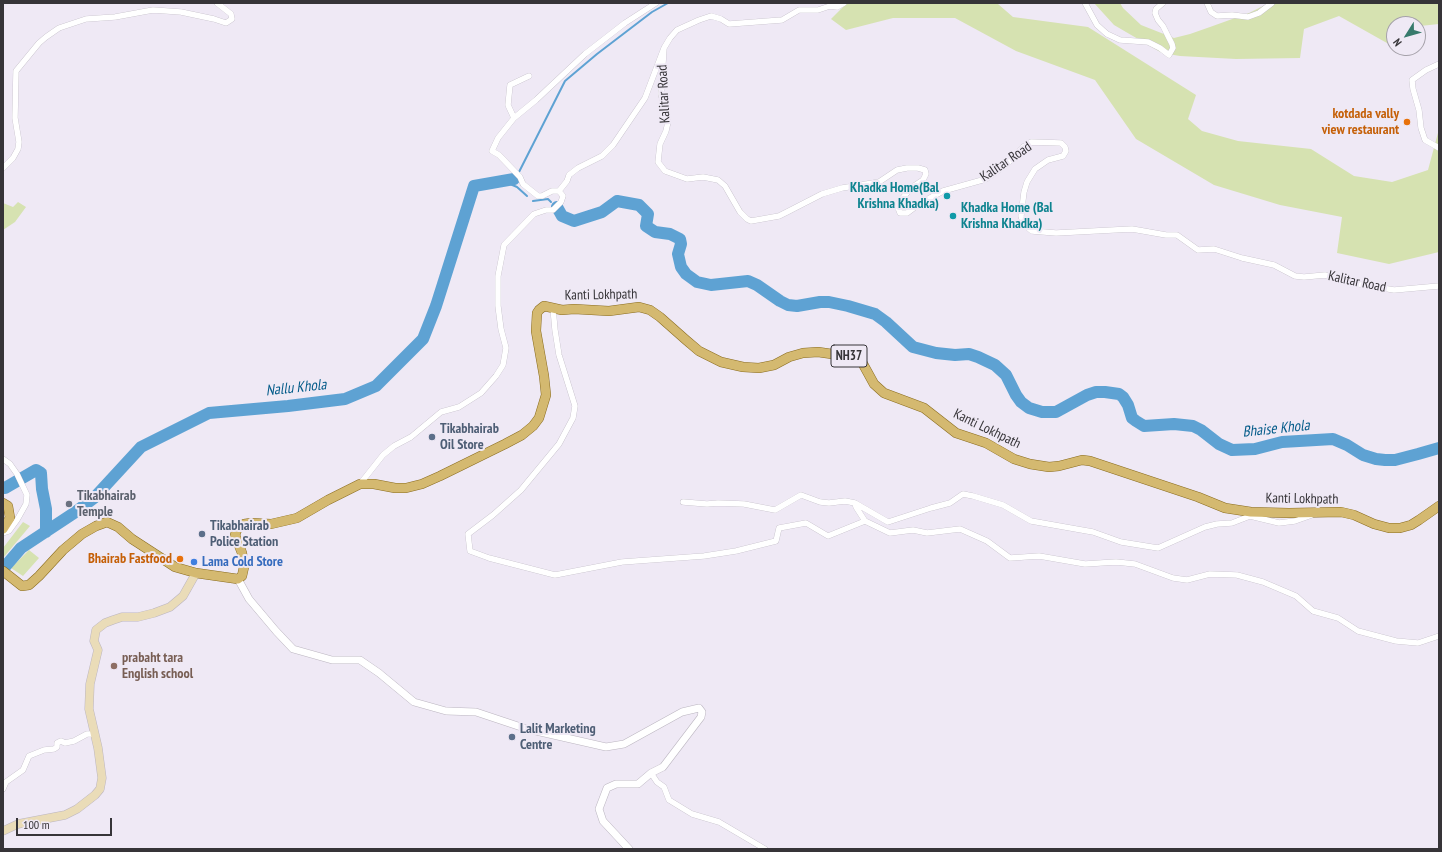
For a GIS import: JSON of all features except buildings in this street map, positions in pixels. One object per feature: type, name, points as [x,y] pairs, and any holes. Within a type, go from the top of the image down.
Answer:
[{"type":"main road","name":"Kanti Lokhpath","points":[[238,579],[242,576],[244,567],[242,553],[235,535],[238,527],[244,524],[271,524],[297,518],[360,484],[374,484],[395,488],[406,488],[422,484],[505,444],[522,435],[533,426],[539,418],[546,395],[536,331],[537,313],[544,306],[562,310],[574,309],[599,311],[639,308],[650,310],[699,351],[721,362],[743,367],[759,368],[774,365],[790,357],[803,353],[818,352],[853,357],[863,364],[874,384],[884,393],[924,408],[956,433],[986,443],[1004,454],[1024,462],[1049,467],[1082,460],[1090,461],[1198,497],[1225,508],[1251,512],[1341,512],[1354,515],[1374,524],[1389,528],[1400,528],[1411,525],[1439,506]]},
{"type":"main road","points":[[3,503],[8,506],[10,518],[3,529]]},
{"type":"main road","points":[[3,571],[22,586],[29,585],[63,550],[82,534],[107,522],[118,527],[132,539],[169,564],[180,569],[196,573],[238,579]]},
{"type":"main road","points":[[3,831],[18,824],[65,815],[77,809],[95,795],[100,789],[102,778],[98,748],[89,709],[90,684],[98,650],[94,641],[96,630],[105,623],[122,617],[138,618],[170,607],[183,596],[196,573]]},
{"type":"street","points":[[3,168],[14,158],[19,142],[15,118],[16,71],[38,43],[59,28],[86,19],[153,10],[181,12],[226,23],[232,19],[231,14],[217,3]]},
{"type":"street","points":[[559,191],[552,191],[542,196],[538,196],[523,184],[516,173],[499,155],[492,151],[498,138],[514,118],[536,100],[585,54],[625,23],[656,3]]},
{"type":"street","points":[[559,191],[567,181],[569,175],[578,168],[602,156],[622,133],[628,121],[645,98],[664,48],[677,30],[711,16],[721,19],[729,24],[782,20],[799,10],[818,10],[830,6],[837,7],[844,3]]},
{"type":"street","points":[[1085,3],[1097,25],[1107,34],[1120,40],[1148,42],[1160,48],[1169,55],[1173,48],[1172,44],[1155,13],[1156,9],[1163,3]]},
{"type":"street","points":[[1207,3],[1211,12],[1217,16],[1232,15],[1248,17],[1259,13],[1272,3]]},
{"type":"street","name":"Kalitar Road","points":[[664,48],[662,94],[668,122],[660,144],[658,162],[665,170],[687,179],[703,177],[718,180],[725,186],[740,212],[747,220],[751,221],[779,216],[822,194],[842,188],[879,182],[897,170],[907,168],[918,168],[925,170],[926,174],[923,180],[911,188],[897,205],[900,213],[907,213],[919,204],[943,191],[986,179],[1006,165],[1023,147],[1031,142],[1061,143],[1065,147],[1066,151],[1063,156],[1048,160],[1035,169],[1025,187],[1021,216],[1023,222],[1032,231],[1056,233],[1132,229],[1166,235],[1177,235],[1198,250],[1214,249],[1242,258],[1274,265],[1295,276],[1304,277],[1325,275],[1359,284],[1394,290],[1439,286]]},
{"type":"street","points":[[1439,64],[1422,72],[1412,80],[1419,110],[1421,128],[1425,140],[1439,148]]},
{"type":"street","points":[[514,118],[508,105],[510,85],[529,76]]},
{"type":"street","points":[[360,484],[383,455],[394,446],[411,436],[441,412],[459,407],[481,393],[496,376],[503,365],[506,348],[501,329],[498,306],[498,276],[504,245],[534,214],[546,210],[553,210],[561,202],[563,196],[559,191]]},
{"type":"street","points":[[553,308],[559,354],[575,406],[573,418],[560,444],[521,490],[493,515],[468,534],[470,551],[489,558],[555,575],[622,562],[704,556],[736,551],[776,541],[779,528],[806,522],[828,536],[865,521]]},
{"type":"street","points":[[3,458],[10,464],[17,474],[27,495],[26,504],[17,520],[9,531],[3,533]]},
{"type":"street","points":[[683,502],[707,504],[744,504],[775,510],[801,495],[820,502],[828,503],[844,501],[855,503],[888,522],[950,503],[963,494],[1003,505],[1031,521],[1092,532],[1121,542],[1158,548],[1205,527],[1217,524],[1232,523],[1250,516],[1279,523],[1295,521],[1320,512]]},
{"type":"street","points":[[855,503],[865,521],[890,533],[913,530],[927,533],[960,529],[987,541],[1010,558],[1039,556],[1085,564],[1116,562],[1136,564],[1173,578],[1187,580],[1210,574],[1237,574],[1263,582],[1296,596],[1313,611],[1338,618],[1358,631],[1396,641],[1418,643],[1439,636]]},
{"type":"street","points":[[238,579],[249,599],[276,632],[293,649],[332,660],[360,660],[379,673],[414,702],[446,711],[476,712],[527,729],[606,748],[624,744],[682,712],[699,708],[702,712],[701,717],[663,767],[651,773],[638,784],[616,784],[607,788],[599,809],[603,821],[629,849]]},
{"type":"street","points":[[3,789],[6,782],[23,770],[29,756],[44,750],[54,749],[61,741],[65,743],[74,741],[87,734],[95,734]]},
{"type":"street","points":[[651,773],[657,782],[664,787],[669,800],[692,814],[718,822],[765,849]]},
{"type":"green space","points":[[847,3],[993,3],[998,4],[1013,17],[1088,27],[1196,95],[1188,119],[1202,131],[1238,141],[1311,149],[1354,176],[1392,182],[1428,170],[1439,129],[1439,252],[1389,264],[1337,253],[1342,217],[1280,205],[1214,185],[1136,139],[1095,80],[1016,51],[955,18],[893,18],[846,30],[831,19]]},
{"type":"green space","points":[[1094,3],[1120,3],[1123,8],[1141,25],[1174,38],[1190,34],[1249,13],[1269,3],[1439,3],[1439,24],[1426,25],[1426,16],[1386,16],[1386,42],[1339,16],[1304,29],[1300,58],[1236,59],[1180,56],[1162,53],[1114,25]]},
{"type":"green space","points":[[18,202],[26,207],[15,222],[3,230],[3,203],[13,207]]},
{"type":"green space","points":[[23,522],[30,526],[3,558],[3,548]]},
{"type":"green space","points":[[29,550],[39,558],[23,576],[11,568]]},
{"type":"waterway","points":[[519,172],[565,81],[597,54],[652,12],[668,3]]},
{"type":"waterway","name":"Nallu Khola","points":[[3,569],[21,548],[94,498],[141,447],[209,413],[345,399],[376,386],[423,339],[436,306],[474,186],[514,179]]},
{"type":"waterway","points":[[503,181],[517,187],[527,196]]},
{"type":"waterway","points":[[533,201],[548,199],[551,202]]},
{"type":"waterway","name":"Bhaise Khola","points":[[557,207],[562,216],[574,221],[602,212],[617,201],[639,205],[648,214],[646,226],[655,232],[670,234],[680,239],[681,244],[678,254],[681,267],[686,274],[697,282],[711,285],[748,281],[757,285],[788,305],[797,306],[829,302],[875,314],[913,347],[936,353],[955,355],[969,354],[995,365],[1006,375],[1021,402],[1029,408],[1042,412],[1056,412],[1087,395],[1096,392],[1105,392],[1119,394],[1123,397],[1128,405],[1132,418],[1144,426],[1174,424],[1193,426],[1201,430],[1219,444],[1232,450],[1255,449],[1282,442],[1333,439],[1347,445],[1363,455],[1376,459],[1395,460],[1439,448]]},
{"type":"waterway","points":[[3,488],[36,470],[41,473],[42,489],[46,509],[46,532]]},
{"type":"place","name":"kotdada vally view restaurant","points":[[1407,122]]},
{"type":"place","name":"Khadka Home(Bal Krishna Khadka)","points":[[947,196]]},
{"type":"place","name":"Khadka Home (Bal Krishna Khadka)","points":[[953,216]]},
{"type":"place","name":"Tikabhairab Oil Store","points":[[432,437]]},
{"type":"place","name":"Tikabhairab Temple","points":[[69,504]]},
{"type":"place","name":"Tikabhairab Police Station","points":[[202,534]]},
{"type":"place","name":"Bhairab Fastfood","points":[[180,559]]},
{"type":"place","name":"Lama Cold Store","points":[[194,562]]},
{"type":"place","name":"prabaht tara English school","points":[[114,666]]},
{"type":"place","name":"Lalit Marketing Centre","points":[[512,737]]}]
